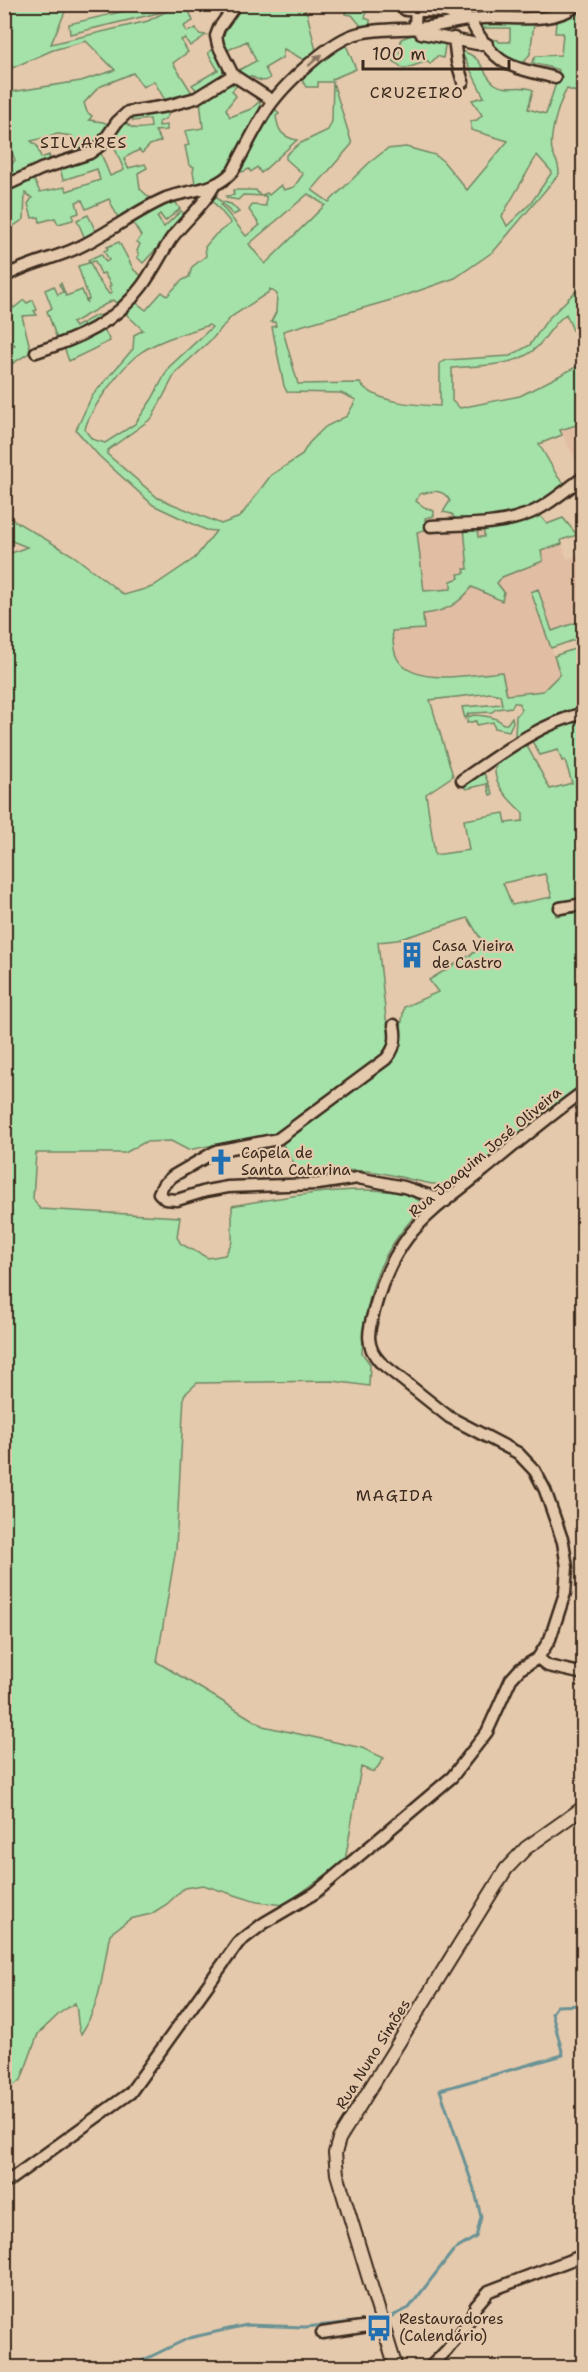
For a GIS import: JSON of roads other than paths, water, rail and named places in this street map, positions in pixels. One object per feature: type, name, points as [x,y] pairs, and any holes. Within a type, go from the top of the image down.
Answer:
[{"type":"street","points":[[236,4],[225,16],[216,36],[218,45],[233,75],[273,101]]},
{"type":"street","points":[[397,4],[416,11],[446,12],[470,20],[487,44],[508,64],[555,78]]},
{"type":"street","points":[[5,275],[78,248],[154,203],[214,186],[227,179],[273,101],[320,55],[351,35],[362,32],[417,29],[470,20],[552,18],[580,4]]},
{"type":"street","points":[[416,11],[417,29],[427,35],[487,44]]},
{"type":"street","points":[[454,38],[457,62],[464,82]]},
{"type":"street","points":[[4,183],[11,183],[41,169],[90,153],[100,145],[117,122],[128,112],[196,98],[233,75]]},
{"type":"street","points":[[36,352],[68,342],[104,324],[121,311],[142,287],[173,237],[207,199],[214,186]]},
{"type":"street","points":[[432,526],[467,524],[523,516],[537,510],[584,477]]},
{"type":"street","points":[[462,780],[514,744],[556,722],[584,713]]},
{"type":"street","points":[[560,908],[584,904]]},
{"type":"street","points":[[394,1025],[395,1042],[392,1052],[386,1059],[278,1139],[216,1151],[173,1176],[163,1185],[159,1193],[165,1199],[177,1200],[228,1187],[318,1184],[358,1178],[404,1187],[446,1201]]},
{"type":"street","name":"Rua Joaquim José Oliveira","points":[[538,1658],[550,1639],[567,1585],[567,1568],[562,1542],[535,1471],[518,1453],[449,1417],[380,1362],[368,1342],[373,1312],[389,1266],[408,1237],[446,1201],[584,1091]]},
{"type":"street","points":[[4,2184],[130,2093],[238,1943],[264,1923],[315,1893],[452,1777],[487,1732],[511,1679],[520,1669],[538,1658],[548,1666],[584,1674]]},
{"type":"street","name":"Rua Nuno Simões","points":[[396,2367],[337,2174],[335,2153],[339,2139],[506,1869],[526,1848],[584,1807]]},
{"type":"street","points":[[429,2367],[447,2350],[468,2322],[476,2306],[489,2291],[584,2255]]},
{"type":"street","points":[[322,2333],[382,2325]]},
{"type":"waterway","points":[[386,2319],[409,2308],[453,2251],[476,2237],[481,2217],[475,2192],[440,2090],[563,2055],[552,2013],[557,2006],[584,2005]]},
{"type":"waterway","points":[[127,2368],[189,2338],[247,2325],[305,2327],[375,2320]]},
{"type":"place","name":"Casa Vieira de Castro","points":[[412,955]]},
{"type":"place","name":"Capela de Santa Catarina","points":[[221,1162]]},
{"type":"place","name":"Restauradores (Calendário)","points":[[379,2328]]},
{"type":"district","name":"CRUZEIRO","points":[[417,92]]},
{"type":"district","name":"SILVARES","points":[[84,142]]},
{"type":"district","name":"MAGIDA","points":[[395,1495]]}]
